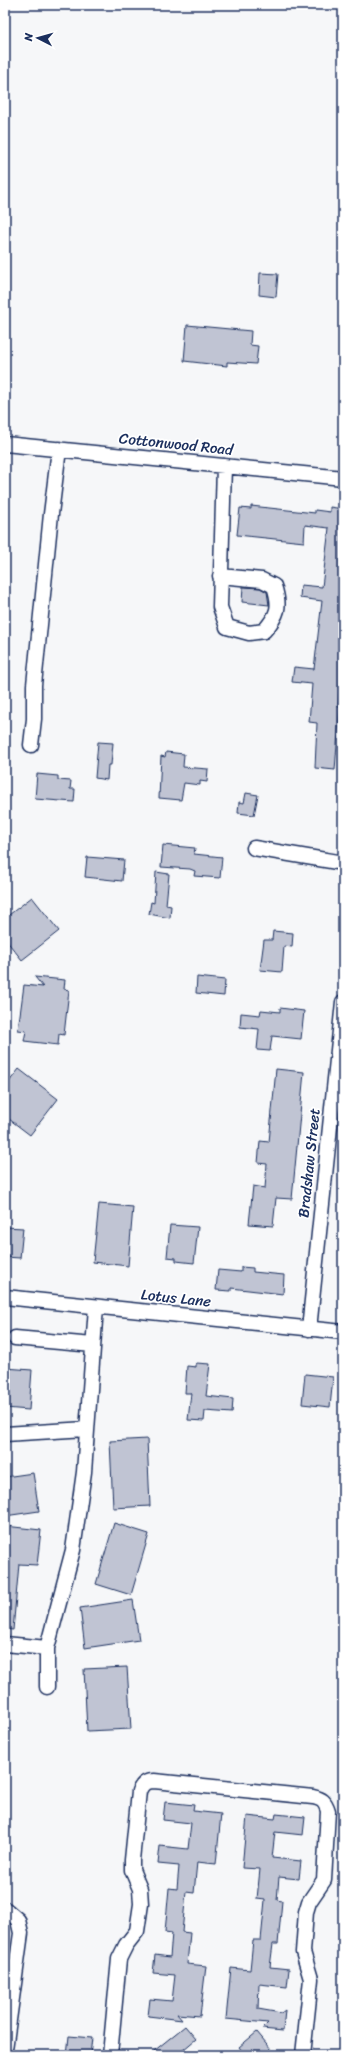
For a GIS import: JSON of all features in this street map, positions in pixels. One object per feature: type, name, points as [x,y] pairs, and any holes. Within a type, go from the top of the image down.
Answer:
[{"type":"street","name":"Cottonwood Road","points":[[5,444],[343,478]]},
{"type":"street","points":[[31,745],[34,720],[34,685],[59,449]]},
{"type":"street","points":[[220,576],[262,580],[274,586],[279,600],[274,620],[264,631],[249,633],[227,627],[220,607],[220,576],[224,466]]},
{"type":"street","points":[[254,848],[343,864]]},
{"type":"street","name":"Bradshaw Street","points":[[309,1329],[343,1002]]},
{"type":"street","name":"Lotus Lane","points":[[5,1297],[343,1332]]},
{"type":"street","points":[[46,1687],[47,1648],[72,1550],[84,1472],[96,1307]]},
{"type":"street","points":[[15,1338],[93,1345]]},
{"type":"street","points":[[5,1434],[86,1429]]},
{"type":"street","points":[[5,1644],[47,1648]]},
{"type":"street","points":[[110,2055],[119,1959],[126,1945],[137,1931],[141,1904],[140,1889],[132,1870],[139,1791],[142,1784],[147,1781],[154,1781],[313,1797],[320,1798],[326,1803],[328,1810],[324,1880],[309,1902],[306,1912],[303,1952],[311,1979],[303,2055]]},
{"type":"street","points":[[5,1909],[18,1920],[21,1933],[5,2050]]},
{"type":"building","points":[[260,273],[278,274],[276,297],[259,295]]},
{"type":"building","points":[[187,325],[251,331],[250,345],[258,346],[256,364],[227,362],[227,366],[184,361]]},
{"type":"building","points":[[251,506],[315,513],[315,510],[330,512],[330,507],[343,509],[343,653],[338,707],[340,707],[335,770],[315,768],[317,723],[309,722],[312,684],[292,682],[294,667],[314,669],[322,601],[300,598],[301,585],[322,587],[329,528],[305,525],[304,542],[237,535],[240,508],[251,509]]},
{"type":"building","points":[[243,587],[260,588],[267,592],[269,605],[242,602]]},
{"type":"building","points":[[98,742],[113,743],[111,765],[108,765],[107,780],[95,778]]},
{"type":"building","points":[[166,752],[184,754],[183,767],[208,769],[207,782],[200,781],[200,785],[184,783],[181,800],[159,798],[161,756],[165,757]]},
{"type":"building","points":[[37,774],[58,776],[58,780],[71,781],[70,789],[75,789],[74,802],[35,799]]},
{"type":"building","points":[[246,793],[258,795],[254,815],[238,813],[239,802],[244,803]]},
{"type":"building","points":[[163,845],[195,848],[194,854],[222,857],[220,878],[194,876],[195,871],[190,869],[161,867]]},
{"type":"building","points":[[87,857],[124,860],[122,881],[85,877]]},
{"type":"building","points":[[156,872],[169,874],[166,905],[171,906],[170,918],[149,914],[151,902],[154,903]]},
{"type":"building","points":[[32,897],[59,931],[22,960],[5,939],[5,918]]},
{"type":"building","points":[[273,931],[293,933],[292,947],[284,946],[282,972],[260,970],[264,940],[272,940]]},
{"type":"building","points":[[35,977],[65,980],[64,989],[69,990],[64,1035],[59,1034],[58,1045],[24,1041],[26,1031],[18,1030],[24,985],[43,987]]},
{"type":"building","points":[[197,977],[225,980],[224,996],[196,993]]},
{"type":"building","points":[[280,1008],[304,1011],[301,1039],[272,1036],[270,1051],[257,1050],[259,1029],[240,1027],[241,1013],[260,1015],[261,1010],[280,1012]]},
{"type":"building","points":[[19,1069],[58,1099],[30,1135],[5,1116],[5,1087]]},
{"type":"building","points":[[276,1069],[304,1072],[292,1199],[276,1198],[273,1226],[249,1224],[253,1186],[265,1188],[267,1164],[258,1163],[260,1141],[269,1142]]},
{"type":"building","points":[[99,1204],[133,1207],[128,1266],[93,1262]]},
{"type":"building","points":[[170,1225],[198,1227],[194,1263],[176,1261],[176,1258],[167,1257]]},
{"type":"building","points":[[5,1227],[23,1228],[20,1258],[5,1257]]},
{"type":"building","points":[[241,1267],[253,1268],[253,1272],[284,1275],[283,1294],[231,1288],[231,1291],[216,1290],[218,1270],[241,1272]]},
{"type":"building","points":[[196,1363],[210,1364],[206,1396],[233,1399],[232,1413],[205,1411],[204,1421],[188,1420],[191,1393],[185,1393],[187,1366],[196,1367]]},
{"type":"building","points":[[5,1368],[32,1370],[29,1410],[5,1408]]},
{"type":"building","points":[[305,1374],[333,1377],[330,1407],[302,1404]]},
{"type":"building","points":[[147,1439],[150,1506],[113,1508],[110,1441]]},
{"type":"building","points":[[33,1473],[39,1511],[5,1516],[5,1477]]},
{"type":"building","points":[[114,1523],[149,1534],[131,1595],[96,1584]]},
{"type":"building","points":[[5,1526],[41,1530],[37,1565],[19,1564],[13,1630],[5,1629]]},
{"type":"building","points":[[133,1600],[139,1640],[85,1648],[80,1608]]},
{"type":"building","points":[[127,1667],[131,1729],[87,1731],[84,1669]]},
{"type":"building","points":[[165,1802],[194,1805],[193,1811],[221,1814],[216,1864],[197,1862],[194,1893],[186,1892],[182,1932],[190,1933],[187,1964],[206,1966],[200,2016],[177,2014],[182,2020],[148,2016],[150,1999],[172,2001],[175,1975],[153,1973],[155,1955],[170,1957],[172,1933],[165,1932],[169,1888],[177,1889],[179,1866],[158,1864],[160,1846],[188,1849],[191,1823],[163,1820]]},
{"type":"building","points":[[276,1814],[305,1817],[303,1835],[275,1832],[272,1858],[301,1861],[299,1879],[279,1877],[277,1900],[282,1901],[278,1944],[273,1944],[270,1967],[289,1969],[287,1987],[259,1984],[258,2009],[281,2013],[285,2010],[283,2031],[262,2029],[268,2023],[226,2019],[231,1968],[250,1970],[253,1940],[261,1940],[265,1900],[257,1899],[260,1869],[242,1868],[247,1816],[275,1819]]},
{"type":"building","points":[[185,2026],[196,2039],[177,2055],[149,2055]]},
{"type":"building","points":[[257,2032],[276,2055],[245,2055],[239,2047]]},
{"type":"building","points":[[69,2036],[92,2038],[90,2055],[67,2055]]}]
